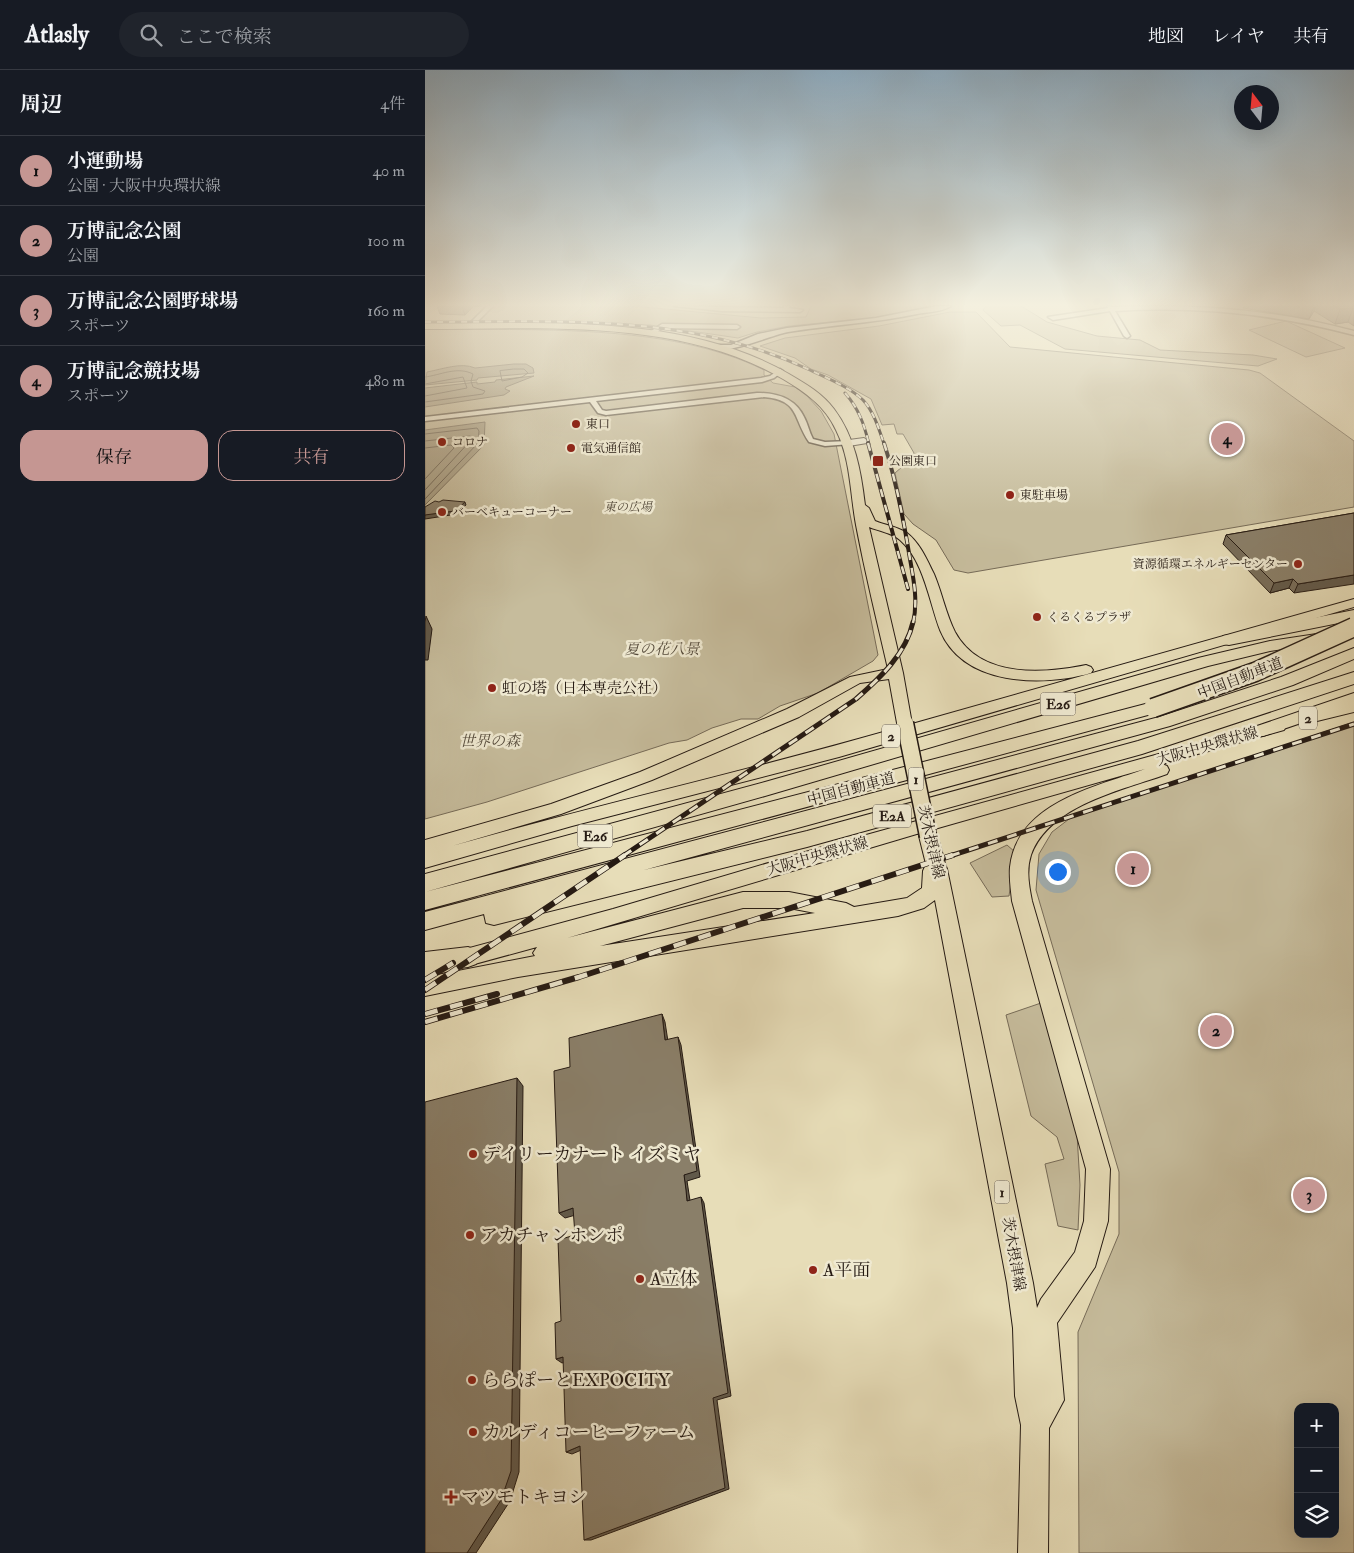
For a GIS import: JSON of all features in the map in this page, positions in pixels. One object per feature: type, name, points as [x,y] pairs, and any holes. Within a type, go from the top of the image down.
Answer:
[{"type":"highway","points":[[1229,640],[1354,615]]},
{"type":"highway","name":"中国自動車道","points":[[425,921],[1158,715],[1321,644],[1354,627]]},
{"type":"highway","name":"E26","points":[[425,884],[765,789],[1229,655],[1294,642],[1354,634]]},
{"type":"highway","name":"中国自動車道","points":[[425,901],[1287,681],[1354,653]]},
{"type":"highway","name":"E2A","points":[[425,933],[674,873],[836,831],[1142,747],[1354,678]]},
{"type":"highway","points":[[1263,730],[1354,698]]},
{"type":"highway","points":[[425,962],[468,957]]},
{"type":"main road","name":"茨木摂津線","points":[[786,375],[815,395],[833,414],[849,443],[862,524],[896,673],[928,836],[934,862],[938,870],[1017,1265],[1026,1328],[1029,1396],[1035,1425],[1033,1553]]},
{"type":"main road","points":[[860,503],[870,524],[900,535],[910,544],[922,563],[952,641],[968,656],[987,668],[1027,676],[1059,675],[1150,656],[1192,650]]},
{"type":"main road","name":"2","points":[[425,861],[599,812],[839,751],[1354,603]]},
{"type":"main road","points":[[425,847],[555,809],[646,776],[793,713],[855,680],[896,673]]},
{"type":"main road","name":"大阪中央環状線","points":[[425,969],[613,917],[819,855],[1263,730],[1354,707]]},
{"type":"main road","points":[[1035,1425],[1050,1400],[1044,1323],[1050,1308],[1086,1258],[1096,1221],[1098,1168],[1023,900],[1019,870],[1021,856],[1031,834],[1059,809],[1192,758],[1230,740]]},
{"type":"main road","points":[[425,987],[517,968],[910,905],[927,896],[931,889],[934,862]]},
{"type":"main road","points":[[468,957],[534,955],[559,950],[743,900],[789,900],[842,911],[870,912]]},
{"type":"street","points":[[425,419],[762,380],[774,375]]},
{"type":"street","points":[[709,386],[706,389],[708,397],[714,399]]},
{"type":"street","points":[[591,400],[599,412],[606,412],[757,395],[778,397],[789,402],[800,415],[811,441],[825,444],[864,442]]},
{"type":"green space","points":[[425,375],[764,375],[773,383],[795,387],[807,396],[821,411],[834,434],[878,655],[873,661],[818,693],[780,706],[758,719],[741,719],[712,728],[687,740],[669,743],[487,802],[425,819]]},
{"type":"green space","points":[[828,375],[1263,375],[1354,441],[1354,507],[968,573],[954,570],[936,540],[913,524],[904,514],[895,473],[911,459],[914,453],[903,434],[897,434],[894,424],[882,425],[871,399]]},
{"type":"green space","points":[[1354,722],[1354,1553],[1079,1553],[1078,1332],[1119,1234],[1119,1172],[1036,890],[1039,854],[1052,832],[1073,816]]},
{"type":"green space","points":[[1007,845],[1015,852],[1009,896],[992,897],[970,863]]},
{"type":"green space","points":[[1041,1003],[1077,1134],[1080,1185],[1078,1230],[1058,1226],[1045,1164],[1064,1159],[1057,1137],[1031,1116],[1006,1015]]},
{"type":"water","points":[[427,375],[509,375],[478,378],[477,380],[425,385]]},
{"type":"water","points":[[534,376],[506,387],[505,389],[510,391],[504,395],[425,407],[425,388],[477,382],[477,384]]},
{"type":"water","points":[[485,422],[484,445],[425,505],[425,430]]},
{"type":"building","name":"バーベキューコーナー","points":[[435,501],[465,502],[455,511],[425,515],[425,507]]},
{"type":"building","name":"資源循環エネルギーセンター","points":[[1354,513],[1354,575],[1298,584],[1293,579],[1274,583],[1226,535]]},
{"type":"building","name":"A立体","points":[[662,1014],[665,1040],[678,1037],[697,1171],[684,1175],[687,1201],[701,1197],[728,1393],[713,1398],[725,1488],[584,1540],[580,1446],[566,1452],[563,1357],[556,1359],[555,1323],[561,1321],[558,1240],[575,1235],[573,1208],[559,1213],[554,1071],[570,1067],[569,1038]]},
{"type":"building","name":"ららぽーとEXPOCITY","points":[[517,1078],[511,1471],[501,1500],[467,1553],[425,1553],[425,1102]]},
{"type":"railway","points":[[821,375],[838,383],[863,400],[876,421],[884,444]]},
{"type":"railway","points":[[845,393],[860,417],[869,444]]},
{"type":"railway","points":[[868,443],[908,589]]},
{"type":"railway","points":[[884,443],[898,495],[913,576],[915,595],[913,623]]},
{"type":"railway","points":[[623,856],[856,699],[891,665],[905,645],[913,622]]},
{"type":"railway","points":[[950,856],[1354,724]]},
{"type":"railway","points":[[425,990],[625,855]]},
{"type":"railway","points":[[425,1022],[579,977],[953,855]]},
{"type":"railway","points":[[425,980],[453,963]]},
{"type":"railway","points":[[425,1014],[497,994]]},
{"type":"place","name":"東口","points":[[576,424]]},
{"type":"place","name":"万博記念競技場","points":[[1227,439]]},
{"type":"place","name":"コロナ","points":[[442,442]]},
{"type":"place","name":"電気通信館","points":[[571,448]]},
{"type":"place","name":"公園東口","points":[[878,461]]},
{"type":"place","name":"東駐車場","points":[[1010,495]]},
{"type":"place","name":"バーベキューコーナー","points":[[442,512]]},
{"type":"place","name":"資源循環エネルギーセンター","points":[[1298,564]]},
{"type":"place","name":"くるくるプラザ","points":[[1037,617]]},
{"type":"place","name":"虹の塔（日本専売公社）","points":[[492,688]]},
{"type":"place","name":"小運動場","points":[[1133,869]]},
{"type":"place","name":"万博記念公園","points":[[1216,1031]]},
{"type":"place","name":"デイリーカナート イズミヤ","points":[[473,1154]]},
{"type":"place","name":"万博記念公園野球場","points":[[1309,1195]]},
{"type":"place","name":"アカチャンホンポ","points":[[470,1235]]},
{"type":"place","name":"A平面","points":[[813,1270]]},
{"type":"place","name":"A立体","points":[[640,1279]]},
{"type":"place","name":"ららぽーとEXPOCITY","points":[[472,1380]]},
{"type":"place","name":"カルディコーヒーファーム","points":[[473,1432]]},
{"type":"place","name":"マツモトキヨシ","points":[[451,1497]]},
{"type":"park label","name":"東の広場","points":[[628,507]]},
{"type":"park label","name":"夏の花八景","points":[[662,649]]},
{"type":"park label","name":"世界の森","points":[[490,741]]}]
